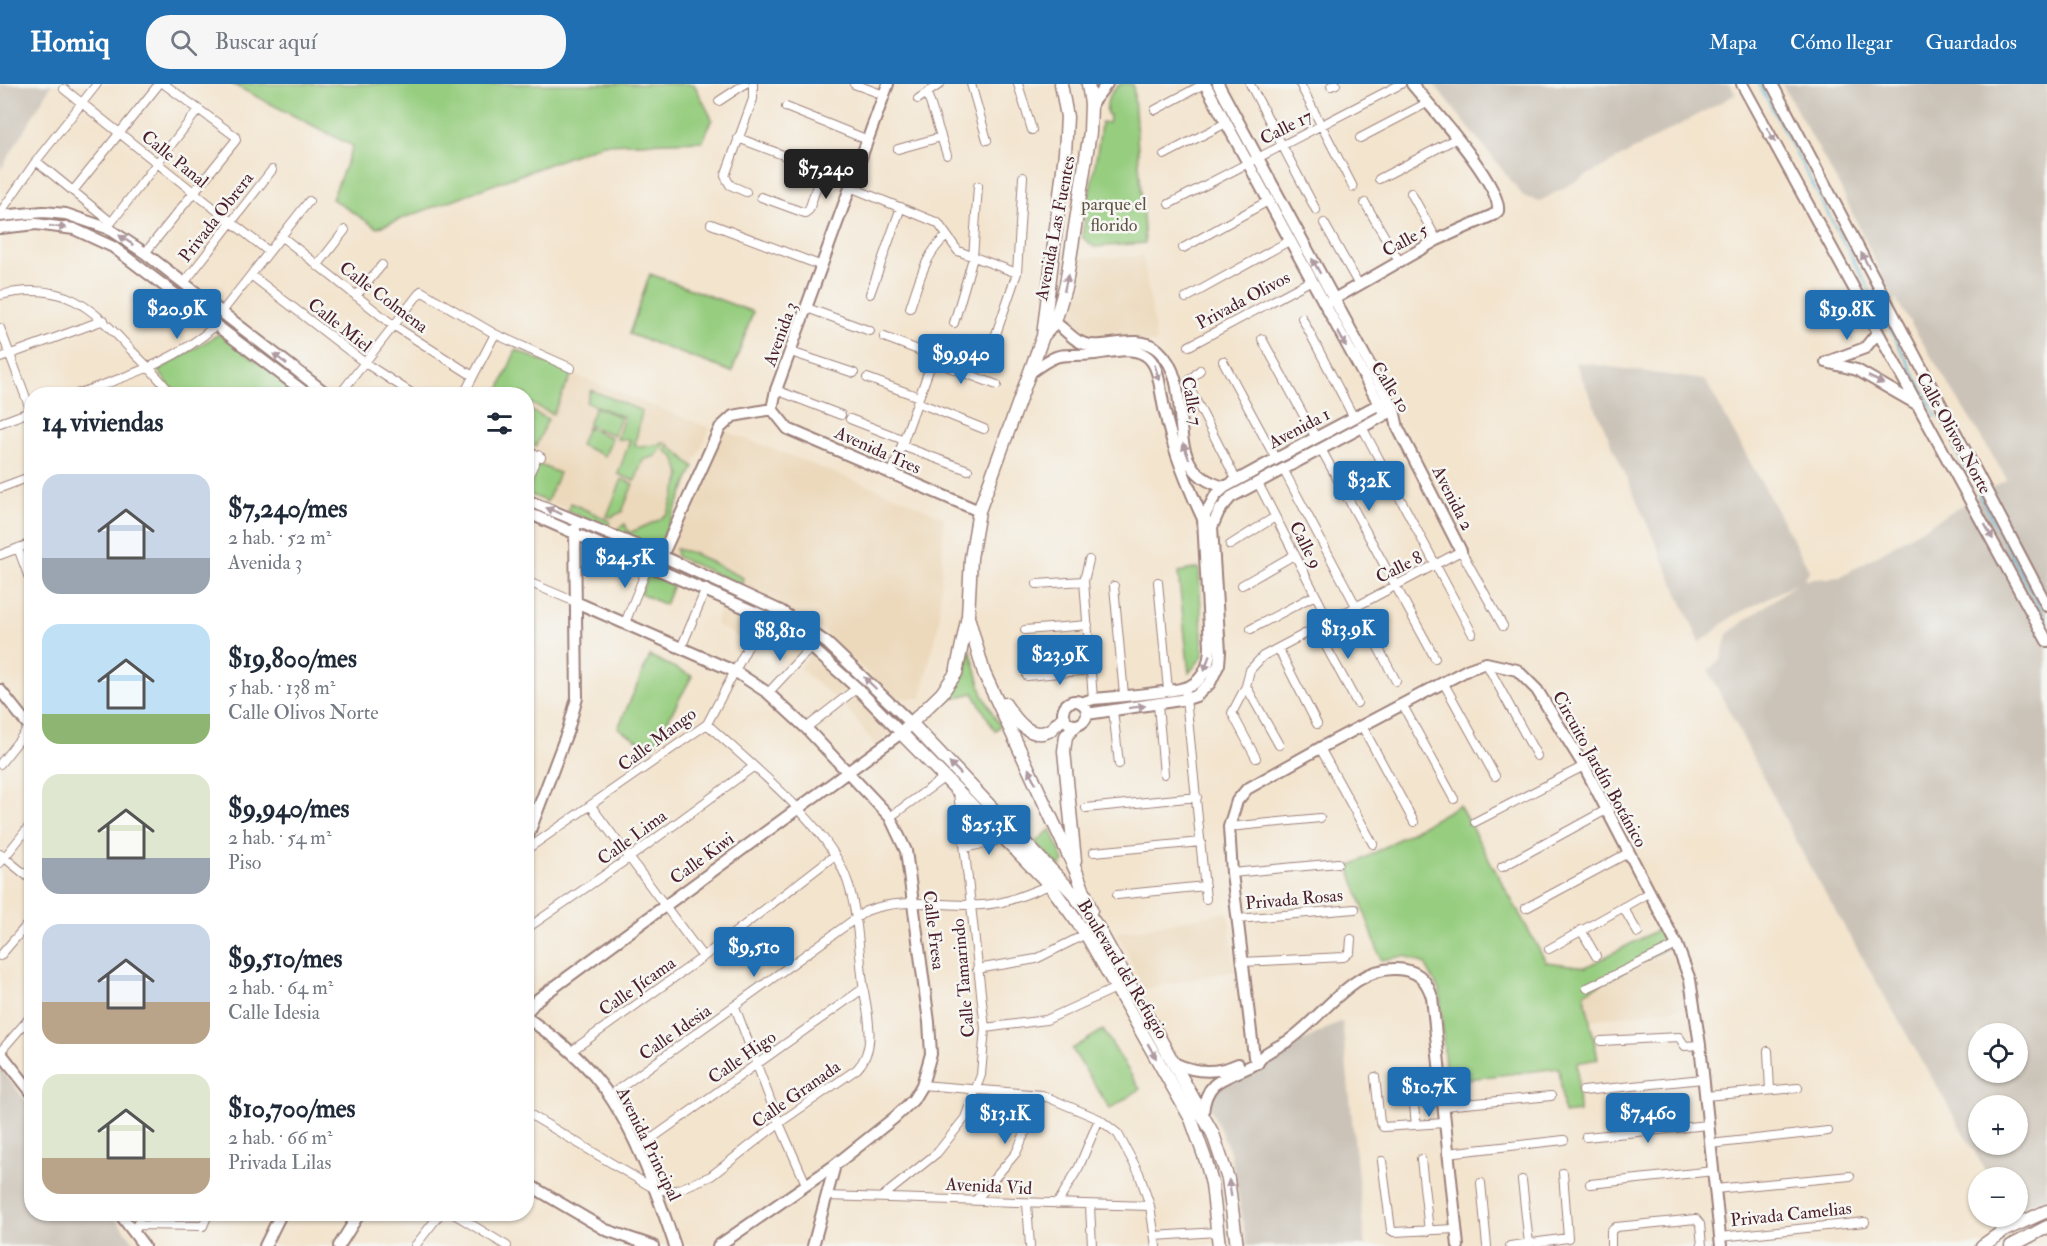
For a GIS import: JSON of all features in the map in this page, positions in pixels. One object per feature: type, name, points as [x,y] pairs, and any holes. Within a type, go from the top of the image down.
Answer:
[{"type":"main road","name":"Avenida Las Fuentes","points":[[1049,321],[1067,117],[1060,84]]},
{"type":"main road","name":"Avenida Las Fuentes","points":[[1031,372],[1043,336],[1066,284],[1087,159],[1092,104],[1088,84]]},
{"type":"main road","points":[[901,733],[942,693],[956,673],[968,616],[970,558],[979,511],[1031,372]]},
{"type":"main road","points":[[968,616],[984,673],[1076,871],[1097,926]]},
{"type":"main road","points":[[984,673],[1018,722],[1028,730],[1041,732],[1049,730],[1064,717]]},
{"type":"main road","name":"Boulevard del Refugio","points":[[912,724],[1072,892],[1097,926],[1203,1113],[1228,1179],[1237,1246]]},
{"type":"main road","points":[[1075,726],[1066,736],[1064,751],[1076,871]]},
{"type":"main road","name":"Boulevard del Refugio","points":[[901,733],[1050,885],[1086,934],[1191,1119],[1206,1161],[1219,1246]]},
{"type":"main road","points":[[969,802],[1005,825],[1010,825]]},
{"type":"main road","points":[[1982,1246],[2005,1230],[2047,1211]]},
{"type":"main road","points":[[2011,1246],[2047,1227]]},
{"type":"street","points":[[0,214],[36,161],[97,84]]},
{"type":"street","points":[[73,191],[159,84]]},
{"type":"street","points":[[145,253],[236,140],[235,136],[164,84]]},
{"type":"street","points":[[719,101],[745,84]]},
{"type":"street","points":[[746,192],[726,181],[725,176],[753,99],[753,84]]},
{"type":"street","points":[[854,84],[884,95]]},
{"type":"street","name":"Avenida 3","points":[[772,409],[776,390],[888,84]]},
{"type":"street","points":[[918,99],[940,84]]},
{"type":"street","points":[[971,84],[987,140]]},
{"type":"street","points":[[1018,84],[1032,130]]},
{"type":"street","points":[[1092,104],[1107,84]]},
{"type":"street","points":[[1155,110],[1205,84]]},
{"type":"street","name":"Calle 10","points":[[1205,84],[1226,123],[1252,161],[1334,299],[1398,428]]},
{"type":"street","name":"Calle 10","points":[[1218,84],[1268,201],[1323,304],[1387,407]]},
{"type":"street","points":[[1250,84],[1316,210]]},
{"type":"street","points":[[1300,84],[1353,187]]},
{"type":"street","name":"Calle 17","points":[[1169,204],[1401,84]]},
{"type":"street","points":[[1379,178],[1457,138],[1412,84]]},
{"type":"street","name":"Calle Olivos Norte","points":[[1743,84],[1878,332],[1921,406],[2047,641]]},
{"type":"street","name":"Calle Olivos Norte","points":[[1772,84],[2047,606]]},
{"type":"street","name":"Calle Panal","points":[[64,89],[268,251]]},
{"type":"street","points":[[927,93],[947,155]]},
{"type":"street","points":[[1360,138],[1427,103]]},
{"type":"street","points":[[786,107],[868,140]]},
{"type":"street","points":[[109,225],[198,110]]},
{"type":"street","points":[[1164,156],[1226,123]]},
{"type":"street","points":[[898,149],[941,137]]},
{"type":"street","points":[[738,138],[822,170],[938,223],[958,251],[1017,273]]},
{"type":"street","name":"Calle 5","points":[[1323,304],[1437,240],[1493,215],[1499,205],[1495,191],[1457,138]]},
{"type":"street","points":[[36,161],[73,191],[109,225],[318,387]]},
{"type":"street","name":"Privada Obrera","points":[[184,283],[272,170]]},
{"type":"street","points":[[761,196],[805,213],[809,210],[822,170]]},
{"type":"street","points":[[994,337],[1017,273],[1023,177]]},
{"type":"street","points":[[954,323],[973,258],[978,186]]},
{"type":"street","points":[[1411,193],[1437,240]]},
{"type":"street","points":[[221,313],[309,201]]},
{"type":"street","points":[[1183,248],[1268,201]]},
{"type":"street","points":[[1365,203],[1398,261]]},
{"type":"street","points":[[870,294],[901,207]]},
{"type":"street","points":[[0,214],[43,212],[66,214],[109,225]]},
{"type":"street","points":[[1324,223],[1359,285]]},
{"type":"street","points":[[0,228],[36,224],[74,229],[113,247],[298,387]]},
{"type":"street","points":[[711,224],[822,266]]},
{"type":"street","points":[[317,266],[345,230]]},
{"type":"street","name":"Calle Colmena","points":[[281,236],[393,326],[473,376]]},
{"type":"street","points":[[910,308],[935,245],[947,236]]},
{"type":"street","points":[[1186,298],[1289,241]]},
{"type":"street","points":[[356,296],[382,265]]},
{"type":"street","name":"Calle Miel","points":[[251,275],[364,363],[401,387]]},
{"type":"street","name":"Privada Olivos","points":[[1189,346],[1310,281]]},
{"type":"street","points":[[0,295],[23,289],[56,293],[81,302],[104,320],[165,387]]},
{"type":"street","points":[[345,387],[421,291],[495,334],[571,368]]},
{"type":"street","points":[[807,308],[870,331]]},
{"type":"street","points":[[1302,318],[1472,633]]},
{"type":"street","points":[[0,358],[104,320]]},
{"type":"street","points":[[1049,321],[1089,350]]},
{"type":"street","points":[[96,387],[148,368],[195,344],[215,326]]},
{"type":"street","points":[[0,327],[24,393]]},
{"type":"street","points":[[1878,332],[1872,342],[1858,352],[1826,362],[1865,374],[1921,406]]},
{"type":"street","points":[[468,387],[495,334]]},
{"type":"street","points":[[884,337],[997,385]]},
{"type":"street","points":[[1262,339],[1316,438]]},
{"type":"street","name":"Calle 7","points":[[1031,372],[1053,356],[1129,342],[1148,344],[1158,350],[1169,368],[1177,391],[1183,448],[1196,474],[1208,483],[1228,492]]},
{"type":"street","points":[[891,475],[938,345]]},
{"type":"street","name":"Calle 7","points":[[1089,350],[1128,350],[1145,354],[1154,363],[1160,381],[1166,426],[1203,519],[1210,656],[1203,674],[1185,688]]},
{"type":"street","points":[[791,351],[854,373]]},
{"type":"street","points":[[1223,361],[1276,459]]},
{"type":"street","points":[[1200,370],[1187,383],[1237,481]]},
{"type":"street","points":[[867,378],[984,429]]},
{"type":"street","points":[[776,390],[841,416]]},
{"type":"street","name":"Avenida 1","points":[[1228,492],[1237,481],[1288,452],[1387,407]]},
{"type":"street","points":[[662,556],[720,428],[734,416],[772,409]]},
{"type":"street","name":"Avenida Tres","points":[[772,409],[788,429],[979,511]]},
{"type":"street","points":[[0,423],[24,414]]},
{"type":"street","points":[[850,419],[968,470]]},
{"type":"street","name":"Avenida 1","points":[[1228,492],[1258,483],[1283,470],[1321,449],[1358,422]]},
{"type":"street","name":"Avenida 2","points":[[1398,428],[1461,551]]},
{"type":"street","points":[[1321,449],[1435,658]]},
{"type":"street","points":[[1288,452],[1294,463]]},
{"type":"street","points":[[534,453],[540,456],[534,467]]},
{"type":"street","points":[[1283,470],[1396,681]]},
{"type":"street","points":[[0,488],[24,479]]},
{"type":"street","name":"Calle 9","points":[[1258,483],[1329,621]]},
{"type":"street","points":[[1214,523],[1203,519],[1215,496],[1228,492]]},
{"type":"street","points":[[1088,714],[1158,705],[1187,699],[1205,690],[1219,664],[1214,523],[1228,492]]},
{"type":"street","points":[[534,503],[662,556],[765,603],[827,642],[912,724]]},
{"type":"street","name":"Boulevard del Refugio","points":[[534,515],[764,616],[811,647],[857,688],[901,733]]},
{"type":"street","points":[[1230,545],[1275,517]]},
{"type":"street","points":[[534,820],[577,698],[576,520]]},
{"type":"street","points":[[0,555],[24,546]]},
{"type":"street","points":[[18,548],[24,564]]},
{"type":"street","points":[[1461,551],[1503,626]]},
{"type":"street","name":"Calle 8","points":[[1256,758],[1232,713],[1246,686],[1252,667],[1263,656],[1461,551]]},
{"type":"street","points":[[1242,585],[1294,555]]},
{"type":"street","points":[[1089,561],[1084,581],[1093,699]]},
{"type":"street","points":[[625,623],[648,566]]},
{"type":"street","points":[[1037,584],[1084,581]]},
{"type":"street","points":[[1158,582],[1168,690]]},
{"type":"street","name":"Calle Fresa","points":[[534,584],[736,672],[768,693],[806,729],[890,818],[906,851],[915,902],[931,1054],[922,1085],[913,1100],[894,1118],[835,1166],[718,1246]]},
{"type":"street","points":[[1114,586],[1124,695]]},
{"type":"street","points":[[681,648],[708,590],[714,589],[758,607],[765,603]]},
{"type":"street","points":[[1251,629],[1314,595]]},
{"type":"street","name":"Calle Mango","points":[[534,845],[707,724],[764,616]]},
{"type":"street","points":[[1025,630],[1088,625]]},
{"type":"street","points":[[1316,628],[1357,703]]},
{"type":"street","points":[[768,693],[811,647]]},
{"type":"street","points":[[1278,648],[1317,724]]},
{"type":"street","points":[[1258,1058],[1241,962],[1229,827],[1237,801],[1247,789],[1443,682],[1486,663],[1537,756]]},
{"type":"street","name":"Circuito Jardín Botánico","points":[[1486,663],[1517,670],[1537,690],[1584,766],[1677,945],[1690,980],[1700,1045],[1721,1241]]},
{"type":"street","points":[[1027,676],[1091,670]]},
{"type":"street","points":[[1443,682],[1495,776]]},
{"type":"street","points":[[1246,686],[1279,745]]},
{"type":"street","points":[[806,729],[857,688]]},
{"type":"street","points":[[1088,714],[1084,722],[1075,726],[1064,717],[1068,704],[1185,688],[1206,899]]},
{"type":"street","points":[[0,690],[24,719]]},
{"type":"street","points":[[1081,703],[1088,714]]},
{"type":"street","points":[[1402,704],[1454,799]]},
{"type":"street","points":[[1158,705],[1164,774]]},
{"type":"street","points":[[1113,710],[1119,764]]},
{"type":"street","name":"Calle Granada","points":[[657,1190],[686,1188],[705,1179],[779,1123],[862,1065],[869,1046],[856,918],[849,885],[835,855],[798,810],[707,724]]},
{"type":"street","points":[[1362,726],[1414,822]]},
{"type":"street","name":"Calle Kiwi","points":[[534,1004],[538,999],[901,733]]},
{"type":"street","points":[[0,764],[24,735]]},
{"type":"street","points":[[1320,748],[1373,844]]},
{"type":"street","points":[[1475,822],[1584,766]]},
{"type":"street","name":"Calle Lima","points":[[534,923],[629,858],[753,767]]},
{"type":"street","points":[[890,818],[945,777]]},
{"type":"street","name":"Calle Tamarindo","points":[[882,1197],[937,1153],[965,1118],[977,1091],[985,1028],[958,791]]},
{"type":"street","points":[[1086,808],[1197,797]]},
{"type":"street","points":[[591,806],[703,957]]},
{"type":"street","points":[[534,808],[538,810]]},
{"type":"street","points":[[1502,867],[1606,810]]},
{"type":"street","points":[[1229,827],[1320,818]]},
{"type":"street","points":[[24,832],[2,858],[24,874]]},
{"type":"street","points":[[965,848],[995,841],[1003,836]]},
{"type":"street","points":[[1094,852],[1201,842]]},
{"type":"street","points":[[1526,908],[1628,853]]},
{"type":"street","name":"Calle Jícama","points":[[570,1052],[703,957],[835,855]]},
{"type":"street","points":[[1232,873],[1338,863]]},
{"type":"street","name":"Calle Idesia","points":[[609,1096],[856,918],[881,906],[915,902],[972,905],[1008,901],[1050,885]]},
{"type":"street","points":[[1118,895],[1205,886]]},
{"type":"street","points":[[1549,949],[1650,892]]},
{"type":"street","points":[[1623,906],[1638,933]]},
{"type":"street","name":"Privada Rosas","points":[[1237,919],[1355,909]]},
{"type":"street","points":[[0,956],[24,928]]},
{"type":"street","points":[[1581,930],[1596,956]]},
{"type":"street","points":[[977,969],[1036,959],[1086,934]]},
{"type":"street","points":[[1241,962],[1344,957],[1350,952],[1351,939]]},
{"type":"street","points":[[1587,988],[1677,945]]},
{"type":"street","points":[[1203,1113],[1204,1097],[1220,1075],[1258,1058],[1290,1039],[1363,975],[1398,969],[1413,972],[1428,984],[1458,1246]]},
{"type":"street","name":"Calle Higo","points":[[637,1149],[864,988]]},
{"type":"street","points":[[985,1028],[1046,1020],[1116,988]]},
{"type":"street","points":[[735,1007],[779,1123],[806,1184]]},
{"type":"street","name":"Avenida Principal","points":[[534,1022],[595,1076],[609,1096],[657,1190],[675,1246]]},
{"type":"street","points":[[24,1024],[0,1052],[24,1083]]},
{"type":"street","points":[[1601,1041],[1680,1037],[1685,1046],[1700,1045]]},
{"type":"street","points":[[1768,1051],[1770,1090]]},
{"type":"street","points":[[1174,1063],[1196,1071],[1220,1075]]},
{"type":"street","points":[[1411,1075],[1416,1125]]},
{"type":"street","points":[[1375,1077],[1383,1127],[1444,1124]]},
{"type":"street","points":[[1583,1091],[1703,1079]]},
{"type":"street","points":[[922,1085],[1042,1095],[1099,1119],[1118,1134],[1139,1173],[1150,1206],[1156,1246]]},
{"type":"street","points":[[1705,1096],[1798,1088]]},
{"type":"street","points":[[976,1200],[1016,1154],[1042,1095]]},
{"type":"street","points":[[1443,1106],[1551,1096]]},
{"type":"street","points":[[534,1117],[657,1190]]},
{"type":"street","points":[[1057,1204],[1079,1167],[1099,1119]]},
{"type":"street","points":[[1586,1137],[1708,1125]]},
{"type":"street","points":[[1710,1144],[1828,1131]]},
{"type":"street","points":[[1447,1153],[1564,1140]]},
{"type":"street","points":[[1421,1159],[1429,1231]]},
{"type":"street","points":[[1382,1161],[1391,1230],[1455,1229]]},
{"type":"street","points":[[814,1244],[835,1166]]},
{"type":"street","points":[[1590,1184],[1714,1171]]},
{"type":"street","points":[[1510,1246],[1568,1238],[1563,1173]]},
{"type":"street","points":[[1715,1189],[1850,1176]]},
{"type":"street","points":[[1522,1180],[1529,1244]]},
{"type":"street","points":[[1481,1183],[1487,1246]]},
{"type":"street","points":[[534,1189],[606,1230],[652,1246]]},
{"type":"street","name":"Avenida Vid","points":[[826,1196],[1090,1206],[1150,1206]]},
{"type":"street","points":[[1027,1203],[1030,1246]]},
{"type":"street","points":[[1090,1206],[1092,1246]]},
{"type":"street","points":[[1611,1246],[1611,1231],[1616,1227],[1696,1219],[1700,1221],[1702,1246]]},
{"type":"street","points":[[127,1221],[136,1230],[144,1246]]},
{"type":"street","points":[[136,1230],[139,1221]]},
{"type":"street","points":[[136,1230],[203,1226],[205,1221]]},
{"type":"street","points":[[265,1246],[278,1221]]},
{"type":"street","points":[[339,1246],[355,1221]]},
{"type":"street","points":[[414,1246],[434,1221]]},
{"type":"street","points":[[464,1221],[495,1243],[507,1246]]},
{"type":"street","name":"Privada Camelias","points":[[1721,1241],[1865,1222]]},
{"type":"street","points":[[1155,1236],[1217,1232]]},
{"type":"shaded area","points":[[0,84],[52,84],[0,171]]},
{"type":"shaded area","points":[[1434,84],[1730,84],[1736,94],[1540,201],[1524,197]]},
{"type":"shaded area","points":[[1782,84],[2047,84],[2047,1198],[2028,1204],[2028,1167],[1983,1167],[1976,1155],[2028,1155],[2028,1095],[1968,1095],[1968,1141],[1806,860],[1708,670],[1721,660],[1727,634],[1797,583],[1733,616],[1700,643],[1575,362],[1705,380],[1810,571],[1803,580],[1840,577],[2007,479],[1884,280],[1840,187]]},
{"type":"shaded area","points":[[1143,256],[1157,343],[1096,342],[1077,338],[1070,327],[1080,258]]},
{"type":"shaded area","points":[[572,374],[710,428],[658,549],[534,496],[534,476],[543,453],[534,448],[534,406],[553,414]]},
{"type":"shaded area","points":[[720,429],[904,499],[944,518],[939,623],[921,698],[894,698],[815,624],[665,554]]},
{"type":"shaded area","points":[[722,600],[760,618],[748,643],[715,624]]},
{"type":"shaded area","points":[[764,620],[806,647],[788,665],[773,650],[755,641]]},
{"type":"shaded area","points":[[812,654],[849,688],[835,698],[799,668]]},
{"type":"shaded area","points":[[860,697],[892,733],[876,746],[844,705]]},
{"type":"shaded area","points":[[1228,912],[1235,971],[1143,989],[1117,933]]},
{"type":"shaded area","points":[[1671,951],[1676,960],[1687,1007],[1590,1020],[1584,993]]},
{"type":"shaded area","points":[[1342,1021],[1365,1246],[1247,1246],[1230,1152],[1203,1092]]},
{"type":"shaded area","points":[[0,1067],[24,1099],[24,1221],[117,1221],[137,1246],[0,1246]]},
{"type":"green space","points":[[232,84],[694,84],[712,119],[703,141],[603,144],[377,228],[332,199],[353,146]]},
{"type":"green space","name":"parque el florido","points":[[1120,84],[1133,84],[1145,243],[1094,247],[1082,237],[1084,222],[1101,122],[1108,123],[1110,115],[1107,114],[1108,101]]},
{"type":"green space","points":[[650,274],[753,312],[732,372],[629,334]]},
{"type":"green space","points":[[219,334],[292,387],[170,387],[158,370]]},
{"type":"green space","points":[[516,350],[572,374],[553,414],[534,405],[534,387],[500,387]]},
{"type":"green space","points":[[591,390],[642,411],[635,445],[642,447],[665,443],[656,456],[643,460],[635,481],[618,474],[630,440],[617,439],[624,417],[586,402]]},
{"type":"green space","points":[[595,407],[621,417],[614,435],[588,425]]},
{"type":"green space","points":[[534,412],[548,419],[536,446],[534,445]]},
{"type":"green space","points":[[587,427],[612,438],[605,456],[580,445]]},
{"type":"green space","points":[[668,444],[694,467],[658,549],[615,531],[625,524],[629,533],[659,520],[668,513],[681,475],[674,457],[665,450]]},
{"type":"green space","points":[[538,464],[559,473],[547,502],[534,496],[534,475]]},
{"type":"green space","points":[[622,479],[633,484],[622,512],[611,517],[607,516]]},
{"type":"green space","points":[[571,503],[610,521],[608,528],[568,511]]},
{"type":"green space","points":[[591,528],[762,605],[810,635],[907,724],[904,729],[801,635],[587,537]]},
{"type":"green space","points":[[676,549],[693,553],[743,578],[742,585],[677,557]]},
{"type":"green space","points":[[1199,568],[1203,656],[1189,673],[1178,572]]},
{"type":"green space","points":[[651,569],[675,580],[665,605],[640,593]]},
{"type":"green space","points":[[970,649],[983,695],[1000,726],[995,731],[973,693],[948,700],[966,671]]},
{"type":"green space","points":[[650,656],[692,676],[652,749],[618,728]]},
{"type":"green space","points":[[1459,805],[1546,962],[1586,967],[1661,928],[1669,947],[1584,993],[1598,1059],[1577,1063],[1579,1112],[1564,1114],[1559,1068],[1451,1081],[1445,1067],[1440,992],[1425,964],[1405,956],[1381,960],[1349,867]]},
{"type":"green space","points":[[1051,829],[1064,861],[1060,867],[1035,843]]},
{"type":"green space","points":[[1103,1030],[1140,1089],[1110,1109],[1072,1049]]},
{"type":"waterway","points":[[1759,84],[1937,417]]},
{"type":"waterway","points":[[1954,448],[1968,474]]},
{"type":"waterway","points":[[1978,493],[2047,621]]}]
